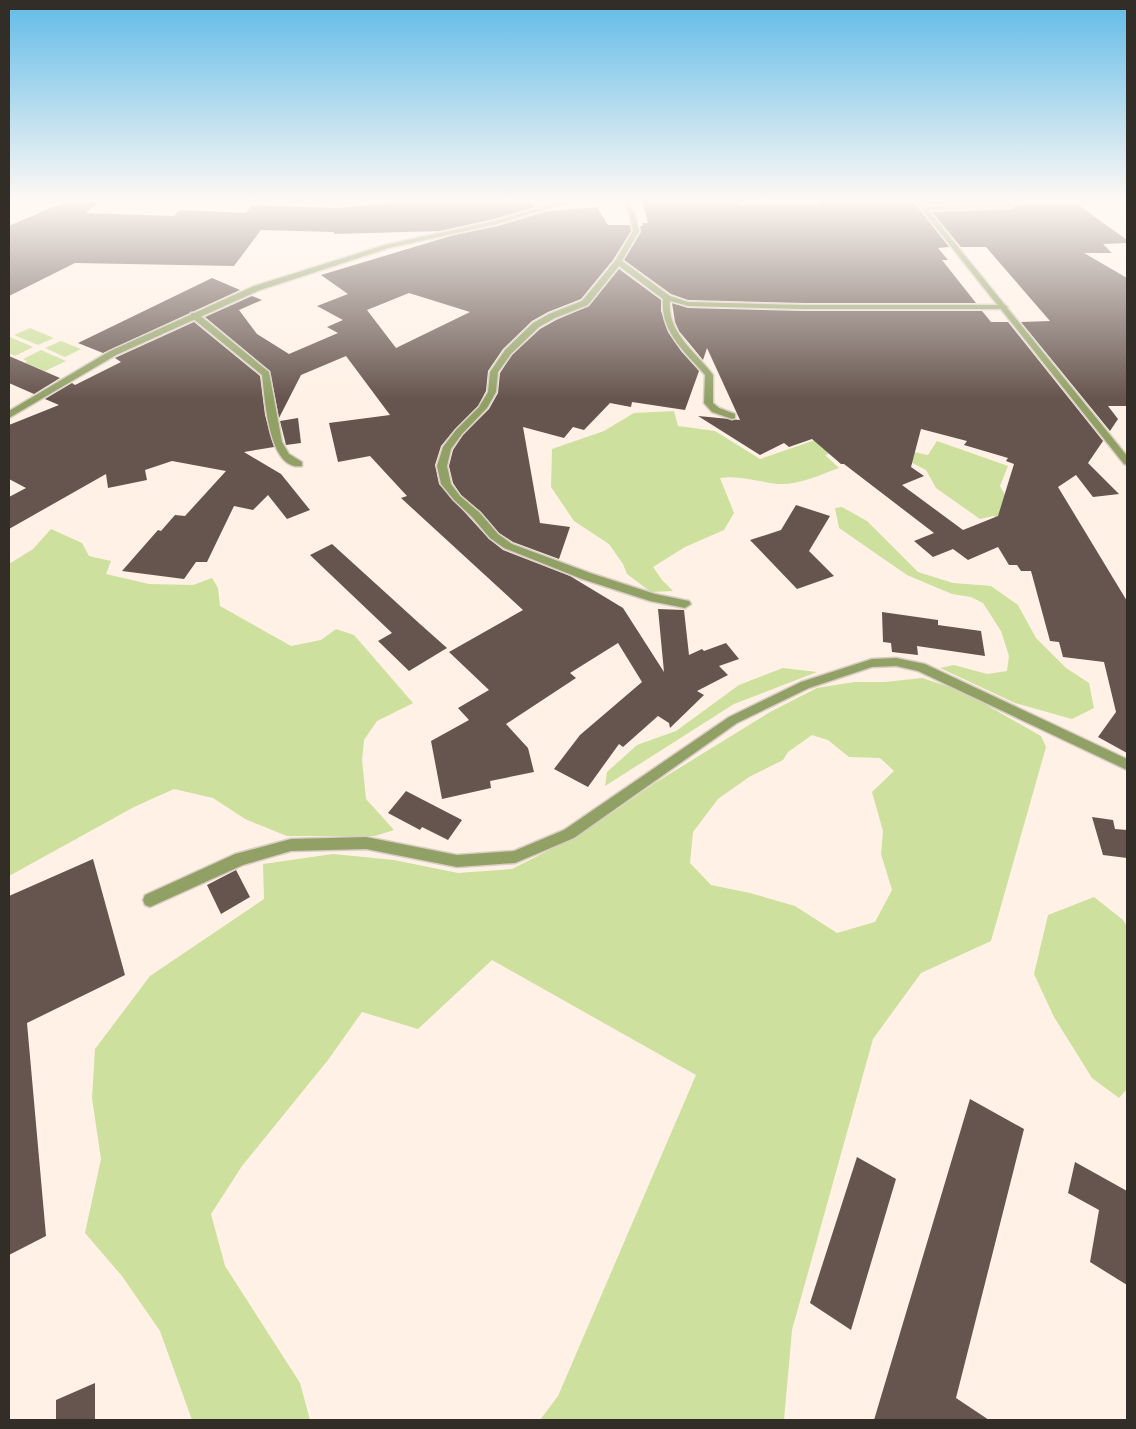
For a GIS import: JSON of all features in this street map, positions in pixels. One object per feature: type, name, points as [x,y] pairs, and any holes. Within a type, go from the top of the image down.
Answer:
[{"type":"street","points":[[9,415],[113,353],[257,288],[323,267]]},
{"type":"street","points":[[614,267],[585,303],[552,316],[536,325],[508,352],[494,372],[492,392],[483,408],[459,432],[446,449],[442,466],[446,484],[457,498],[476,515],[494,536],[508,546],[586,576],[654,598],[684,604]]},
{"type":"street","points":[[624,267],[667,298],[688,304],[1004,307]]},
{"type":"street","points":[[971,267],[1127,462]]},
{"type":"street","points":[[667,298],[664,308],[673,334],[709,375],[707,401],[713,410],[732,416]]},
{"type":"street","points":[[194,315],[266,374],[277,442],[285,456],[299,464]]},
{"type":"street","points":[[150,900],[240,859],[291,845],[366,843],[457,860],[515,857],[569,834],[733,720],[805,685],[872,663],[896,662],[922,667],[1127,765]]},
{"type":"green space","points":[[30,328],[54,338],[38,345],[14,335]]},
{"type":"green space","points":[[10,337],[33,347],[15,356],[9,353]]},
{"type":"green space","points":[[61,341],[81,349],[65,357],[45,348]]},
{"type":"green space","points":[[41,350],[66,361],[45,371],[25,363],[27,361],[23,359]]},
{"type":"green space","points":[[674,411],[678,426],[715,431],[760,459],[830,435],[928,455],[937,441],[1008,466],[1000,486],[1005,495],[1009,523],[993,516],[980,519],[936,488],[926,470],[901,457],[862,445],[825,455],[839,468],[802,481],[778,484],[742,478],[720,478],[734,513],[724,530],[685,547],[653,567],[673,591],[651,592],[627,574],[623,564],[609,544],[574,521],[551,487],[552,449],[604,431],[634,413]]},
{"type":"green space","points":[[842,507],[867,521],[918,572],[953,583],[991,586],[1018,605],[1036,638],[1066,668],[1089,683],[1094,708],[1072,719],[1015,703],[940,668],[954,665],[987,674],[1007,671],[1009,656],[1001,631],[983,603],[971,597],[952,594],[907,575],[839,528],[835,508]]},
{"type":"green space","points":[[51,529],[82,543],[89,556],[111,561],[106,574],[149,584],[193,585],[212,578],[218,588],[220,606],[291,646],[321,640],[336,629],[354,635],[413,703],[377,721],[364,740],[362,760],[366,799],[394,830],[375,836],[287,836],[245,819],[213,798],[174,789],[134,807],[9,876],[9,564],[33,549]]},
{"type":"green space","points":[[783,668],[817,672],[734,704],[605,786],[607,772],[637,745],[676,731],[739,685]]},
{"type":"green space","points":[[922,678],[962,691],[1041,736],[1046,747],[991,941],[921,973],[873,1039],[792,1330],[784,1420],[540,1420],[558,1396],[696,1075],[492,960],[418,1029],[362,1012],[328,1060],[242,1166],[211,1214],[225,1266],[300,1383],[310,1420],[192,1420],[160,1331],[122,1276],[85,1233],[101,1159],[92,1098],[95,1049],[150,976],[264,899],[263,864],[333,854],[394,860],[458,873],[512,869],[583,833],[655,783],[770,712],[817,688],[854,682],[885,682]],"holes":[[[812,735],[828,740],[849,757],[880,758],[894,771],[872,792],[883,831],[881,854],[892,890],[875,922],[837,933],[795,906],[750,893],[711,885],[690,863],[693,832],[718,799],[749,777],[783,760],[788,752]]]},
{"type":"green space","points":[[1094,897],[1123,920],[1127,926],[1127,1089],[1119,1098],[1092,1078],[1054,1017],[1034,974],[1048,915]]},
{"type":"building","points":[[9,267],[68,267],[9,296]]},
{"type":"building","points":[[349,267],[608,267],[581,299],[548,312],[532,321],[503,349],[488,371],[486,391],[478,406],[441,446],[435,465],[439,484],[489,539],[503,550],[570,576],[623,608],[664,672],[658,609],[684,610],[689,655],[702,649],[704,651],[726,643],[739,659],[719,666],[728,675],[697,691],[704,695],[670,728],[669,723],[658,716],[623,747],[619,744],[588,787],[554,769],[580,735],[642,682],[618,643],[570,673],[576,678],[506,724],[528,748],[534,772],[490,781],[491,788],[442,799],[431,741],[469,720],[458,708],[489,690],[449,652],[523,610],[401,498],[407,496],[370,456],[338,462],[329,423],[390,415],[346,356],[301,375],[279,418],[270,371],[205,317],[252,296],[262,300],[239,310],[257,334],[289,354],[338,333],[327,327],[343,320],[317,306],[348,294],[321,275]],"holes":[[[409,293],[470,312],[396,348],[367,310]]]},
{"type":"building","points":[[633,267],[947,267],[976,303],[805,303],[688,300],[671,294]]},
{"type":"building","points":[[1003,267],[1108,267],[1127,278],[1127,406],[1108,406],[1118,419],[1110,431],[1021,322],[1050,321]]},
{"type":"building","points":[[619,269],[661,300],[661,311],[668,332],[681,351],[699,371],[685,410],[632,402],[631,407],[610,403],[584,430],[573,427],[564,438],[523,427],[540,523],[570,527],[559,559],[513,542],[499,533],[481,512],[461,495],[453,483],[449,466],[453,450],[463,435],[489,409],[498,393],[500,373],[512,355],[540,329],[589,306]]},
{"type":"building","points":[[212,278],[240,290],[103,353],[78,343]]},
{"type":"building","points":[[672,303],[688,308],[805,311],[982,311],[991,322],[1008,322],[1103,441],[1088,463],[1119,494],[1093,497],[1076,475],[1058,487],[1127,601],[1127,753],[1098,737],[1116,712],[1104,662],[1063,657],[1059,642],[1050,641],[1031,571],[1021,571],[1017,565],[1009,565],[998,547],[968,560],[953,549],[933,557],[914,541],[934,533],[844,464],[841,464],[812,439],[789,447],[784,443],[760,455],[698,416],[740,420],[707,348],[703,360],[679,331],[675,322]],"holes":[[[921,429],[967,441],[964,445],[1008,458],[1006,461],[1014,464],[998,516],[963,530],[902,485],[924,476],[911,467]]]},
{"type":"building","points":[[194,322],[260,376],[265,415],[274,447],[244,452],[281,474],[310,510],[287,519],[268,495],[253,510],[234,506],[207,562],[196,562],[184,579],[122,571],[158,530],[161,531],[175,515],[185,516],[226,471],[172,461],[145,470],[147,480],[108,488],[106,474],[9,529],[9,497],[26,488],[9,479],[9,425],[59,405],[45,399],[72,383],[75,385],[121,362],[115,358]]},
{"type":"building","points":[[9,356],[60,378],[34,394],[9,383]]},
{"type":"building","points":[[298,418],[301,443],[286,445],[280,421]]},
{"type":"building","points":[[796,505],[830,516],[809,551],[834,576],[797,589],[750,540],[781,530]]},
{"type":"building","points":[[332,544],[447,648],[409,671],[378,641],[392,633],[310,555]]},
{"type":"building","points":[[882,612],[938,620],[938,625],[981,631],[985,656],[917,646],[918,655],[892,652],[891,643],[883,642]]},
{"type":"building","points":[[406,791],[462,820],[448,840],[422,827],[420,830],[388,813]]},
{"type":"building","points":[[1092,817],[1113,820],[1115,829],[1127,830],[1127,858],[1103,855]]},
{"type":"building","points":[[93,859],[125,975],[27,1023],[46,1236],[9,1255],[9,896]]},
{"type":"building","points":[[236,870],[250,897],[221,914],[207,885]]},
{"type":"building","points":[[970,1099],[1024,1129],[956,1398],[989,1420],[874,1420]]},
{"type":"building","points":[[857,1157],[896,1179],[851,1330],[810,1303]]},
{"type":"building","points":[[1075,1162],[1127,1191],[1127,1285],[1090,1262],[1099,1210],[1068,1193]]},
{"type":"building","points":[[95,1383],[95,1420],[56,1420],[56,1400]]}]
